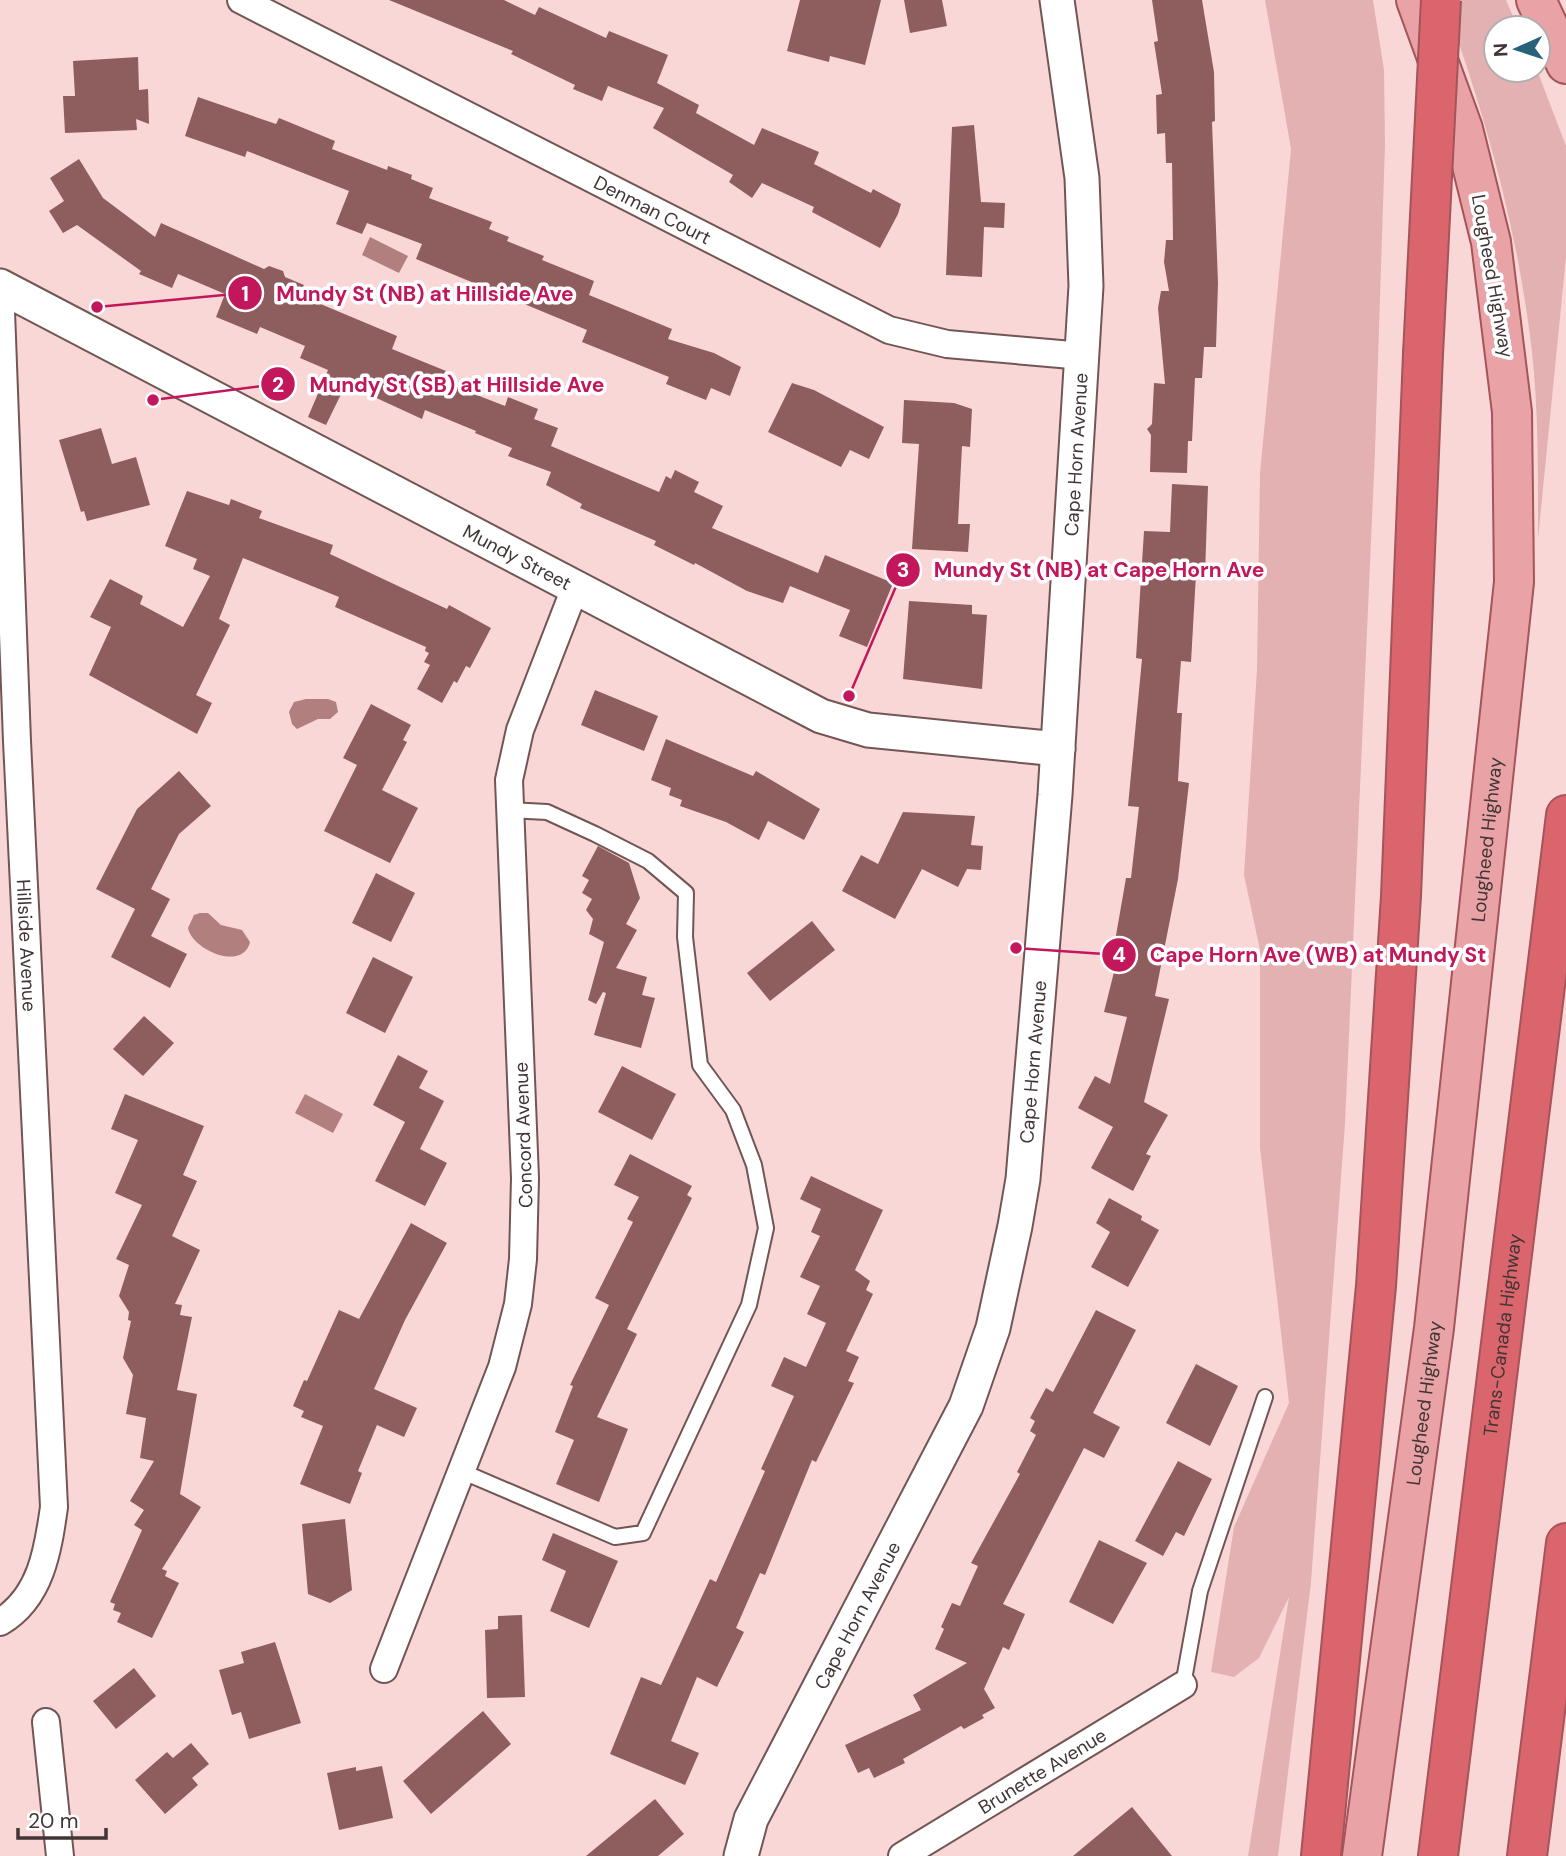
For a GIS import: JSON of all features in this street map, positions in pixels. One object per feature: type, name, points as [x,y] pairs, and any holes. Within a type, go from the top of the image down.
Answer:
[{"type":"highway","points":[[1321,1856],[1376,1286],[1401,896],[1423,354],[1441,0]]},
{"type":"highway","name":"Trans-Canada Highway","points":[[1438,1856],[1566,816]]},
{"type":"highway","points":[[1529,1856],[1566,1543]]},
{"type":"main road","name":"Lougheed Highway","points":[[1362,1856],[1434,1328],[1514,582],[1513,412],[1491,242],[1463,129],[1416,0]]},
{"type":"main road","points":[[1536,0],[1566,64]]},
{"type":"street","name":"Denman Court","points":[[241,0],[889,330],[947,344],[1083,356]]},
{"type":"street","name":"Cape Horn Avenue","points":[[741,1856],[751,1819],[966,1406],[993,1328],[1007,1275],[1023,1180],[1058,750],[1086,286],[1082,190],[1057,0]]},
{"type":"street","name":"Hillside Avenue","points":[[0,286],[8,741],[54,1507],[48,1551],[27,1601],[0,1622]]},
{"type":"street","name":"Mundy Street","points":[[0,286],[575,588],[841,724],[879,732],[1058,750]]},
{"type":"street","name":"Concord Avenue","points":[[384,1669],[511,1337],[523,1259],[526,1178],[509,780],[520,730],[575,588]]},
{"type":"street","name":"Brunette Avenue","points":[[902,1856],[1183,1685]]},
{"type":"street","points":[[46,1722],[60,1856]]},
{"type":"lane","points":[[461,1471],[615,1536],[643,1534],[749,1305],[766,1228],[754,1165],[733,1110],[700,1065],[684,937],[686,893],[648,861],[547,812],[509,810]]},
{"type":"lane","points":[[1183,1685],[1200,1591],[1265,1397]]},
{"type":"shaded area","points":[[1265,0],[1373,0],[1384,70],[1385,144],[1375,452],[1345,1124],[1311,1582],[1278,1856],[1248,1856],[1289,1597],[1259,1658],[1234,1677],[1211,1672],[1234,1527],[1289,1403],[1260,1148],[1260,950],[1244,875],[1257,669],[1260,473],[1291,149]]},
{"type":"shaded area","points":[[1444,0],[1506,0],[1512,14],[1482,14],[1482,84],[1542,84],[1566,146],[1566,257],[1538,539],[1535,381],[1529,328],[1505,202],[1471,81]]},
{"type":"shaded area","points":[[370,237],[408,256],[399,273],[362,255]]},
{"type":"shaded area","points":[[328,699],[336,702],[338,712],[330,719],[318,719],[297,729],[292,724],[289,712],[294,702]]},
{"type":"shaded area","points":[[208,913],[221,925],[242,930],[250,942],[245,951],[238,956],[228,957],[198,944],[188,928],[194,915]]},
{"type":"shaded area","points":[[305,1094],[343,1114],[333,1133],[295,1113]]},
{"type":"building","points":[[389,0],[504,0],[535,15],[539,7],[606,38],[609,31],[668,55],[657,83],[699,105],[696,113],[754,145],[762,128],[819,152],[814,164],[871,193],[873,189],[901,204],[898,214],[880,248],[812,212],[814,207],[762,183],[752,198],[729,182],[733,175],[653,128],[664,108],[608,86],[602,101],[573,89],[575,85],[511,54],[513,51]]},
{"type":"building","points":[[800,0],[881,0],[865,65],[830,56],[829,62],[787,51]]},
{"type":"building","points":[[904,0],[942,0],[947,26],[910,33]]},
{"type":"building","points":[[1152,0],[1202,0],[1214,72],[1215,121],[1212,122],[1218,283],[1216,347],[1204,347],[1202,378],[1195,378],[1192,441],[1188,441],[1187,473],[1150,472],[1151,435],[1147,429],[1152,424],[1154,383],[1165,384],[1158,308],[1161,291],[1169,291],[1164,262],[1166,240],[1173,240],[1172,163],[1166,163],[1165,133],[1157,134],[1156,95],[1162,94],[1154,42],[1158,41]]},
{"type":"building","points":[[138,57],[139,90],[148,89],[149,124],[136,119],[137,130],[65,133],[63,96],[75,96],[73,61]]},
{"type":"building","points":[[198,97],[276,124],[279,118],[335,141],[332,149],[387,170],[388,166],[412,175],[411,179],[433,188],[429,198],[492,222],[489,229],[509,237],[507,241],[544,256],[542,260],[594,281],[589,295],[672,329],[668,339],[714,353],[741,367],[730,396],[711,388],[706,400],[666,384],[669,377],[582,342],[587,330],[416,259],[422,244],[367,223],[362,234],[336,224],[349,191],[247,151],[245,157],[185,136]]},
{"type":"building","points":[[974,125],[981,202],[1005,203],[1004,228],[984,227],[982,277],[946,275],[952,127]]},
{"type":"building","points":[[79,159],[103,198],[155,237],[161,223],[264,269],[269,266],[283,271],[285,277],[304,285],[299,295],[397,336],[392,349],[446,371],[441,381],[505,406],[508,397],[538,409],[534,419],[558,428],[551,446],[659,492],[666,476],[671,479],[675,470],[699,482],[694,492],[723,506],[712,528],[818,573],[825,555],[893,583],[867,647],[839,636],[850,610],[790,586],[783,603],[747,591],[654,545],[656,541],[580,508],[582,504],[546,485],[551,472],[508,456],[512,448],[425,410],[422,419],[346,384],[326,425],[308,417],[328,370],[300,358],[305,346],[260,327],[257,334],[216,317],[225,294],[178,274],[172,288],[139,274],[141,271],[77,225],[63,233],[49,211],[64,201],[50,178]]},
{"type":"building","points":[[792,383],[814,390],[884,427],[869,459],[850,450],[841,467],[768,432]]},
{"type":"building","points":[[904,400],[954,403],[972,409],[970,447],[962,446],[958,524],[970,524],[968,552],[912,549],[919,444],[902,443]]},
{"type":"building","points":[[101,428],[112,464],[136,457],[150,505],[87,521],[84,511],[81,512],[59,440]]},
{"type":"building","points":[[1172,484],[1208,486],[1205,575],[1196,574],[1191,662],[1181,661],[1177,713],[1182,713],[1178,781],[1189,783],[1178,879],[1155,996],[1169,999],[1144,1102],[1168,1115],[1146,1154],[1151,1156],[1133,1191],[1091,1168],[1113,1127],[1078,1108],[1095,1076],[1110,1084],[1127,1017],[1104,1012],[1116,964],[1111,964],[1126,878],[1131,878],[1139,807],[1128,806],[1142,659],[1136,658],[1144,531],[1170,532]]},
{"type":"building","points":[[187,491],[229,505],[231,499],[262,511],[259,518],[333,545],[330,554],[447,609],[449,605],[491,628],[470,668],[466,666],[457,683],[454,681],[442,703],[417,689],[430,665],[424,662],[429,653],[425,651],[426,647],[335,607],[339,597],[243,558],[219,619],[230,625],[196,695],[212,703],[197,734],[89,675],[111,627],[90,617],[110,579],[143,596],[140,604],[183,627],[210,576],[193,569],[197,559],[165,546]]},
{"type":"building","points":[[909,601],[972,605],[972,614],[987,615],[982,689],[903,679]]},
{"type":"building","points":[[595,690],[658,716],[644,751],[581,725]]},
{"type":"building","points":[[371,704],[411,725],[403,740],[407,742],[382,790],[418,808],[390,863],[324,831],[357,765],[343,758]]},
{"type":"building","points":[[666,739],[753,776],[756,771],[820,809],[804,840],[768,821],[759,840],[726,822],[680,806],[682,800],[669,795],[671,788],[651,780]]},
{"type":"building","points":[[179,771],[211,806],[179,834],[151,889],[170,899],[151,936],[187,954],[170,988],[111,957],[135,909],[96,889],[137,809]]},
{"type":"building","points":[[903,812],[975,816],[971,845],[983,846],[981,870],[967,869],[958,887],[922,869],[895,919],[842,891],[861,855],[878,864]]},
{"type":"building","points":[[598,846],[629,863],[640,898],[626,924],[637,930],[616,968],[647,977],[642,995],[655,998],[641,1048],[594,1035],[606,993],[603,992],[596,1004],[588,1000],[604,942],[589,934],[593,919],[586,910],[592,899],[582,893],[589,880],[582,876]]},
{"type":"building","points":[[376,873],[415,893],[391,942],[352,923]]},
{"type":"building","points":[[812,921],[835,950],[770,1001],[747,973]]},
{"type":"building","points":[[373,957],[413,977],[385,1033],[346,1013]]},
{"type":"building","points":[[144,1016],[174,1043],[143,1076],[113,1049]]},
{"type":"building","points":[[398,1055],[428,1071],[419,1088],[444,1101],[420,1149],[447,1163],[425,1206],[375,1181],[405,1122],[373,1105]]},
{"type":"building","points":[[622,1066],[676,1094],[652,1140],[598,1112]]},
{"type":"building","points":[[125,1094],[204,1126],[183,1175],[197,1181],[172,1236],[200,1250],[175,1304],[182,1305],[180,1315],[192,1317],[177,1390],[197,1394],[180,1494],[201,1507],[162,1569],[167,1571],[165,1576],[179,1583],[152,1638],[117,1622],[121,1613],[113,1610],[115,1604],[110,1602],[142,1530],[134,1525],[144,1510],[130,1501],[154,1461],[140,1458],[146,1418],[126,1414],[133,1375],[123,1358],[131,1321],[128,1320],[129,1312],[119,1296],[129,1265],[116,1259],[142,1205],[115,1193],[138,1140],[111,1129]]},
{"type":"building","points":[[630,1154],[692,1186],[687,1195],[692,1198],[627,1329],[637,1334],[597,1417],[628,1429],[599,1502],[556,1484],[574,1440],[555,1432],[573,1386],[570,1385],[609,1305],[595,1298],[633,1222],[627,1219],[639,1197],[614,1185]]},
{"type":"building","points":[[811,1176],[883,1210],[855,1270],[870,1281],[866,1290],[873,1294],[846,1351],[859,1357],[848,1381],[854,1383],[816,1462],[812,1460],[765,1575],[760,1573],[736,1628],[744,1632],[717,1687],[697,1677],[671,1741],[699,1753],[685,1785],[610,1754],[641,1677],[661,1685],[710,1579],[716,1582],[765,1471],[761,1469],[794,1396],[771,1386],[784,1357],[806,1367],[826,1323],[807,1314],[820,1286],[800,1277],[820,1236],[811,1232],[821,1209],[800,1199]]},
{"type":"building","points":[[1109,1198],[1142,1216],[1141,1220],[1159,1230],[1128,1287],[1091,1267],[1110,1232],[1096,1223]]},
{"type":"building","points":[[411,1223],[447,1243],[405,1320],[374,1389],[417,1408],[404,1437],[377,1425],[358,1471],[362,1473],[350,1504],[300,1484],[323,1426],[301,1417],[304,1411],[293,1406],[339,1310],[359,1319]]},
{"type":"building","points":[[1096,1310],[1136,1330],[1093,1413],[1120,1427],[1104,1458],[1084,1448],[1003,1604],[1025,1614],[1009,1650],[1003,1647],[984,1689],[995,1708],[982,1715],[984,1718],[964,1729],[961,1726],[903,1759],[905,1763],[874,1778],[869,1768],[858,1773],[845,1745],[921,1710],[913,1695],[967,1663],[935,1649],[944,1629],[941,1627],[952,1603],[960,1606],[978,1566],[971,1563],[1020,1474],[1017,1472],[1036,1435],[1030,1431],[1035,1421],[1030,1418],[1046,1388],[1053,1392]]},
{"type":"building","points":[[1196,1364],[1238,1386],[1210,1446],[1166,1423]]},
{"type":"building","points":[[1178,1461],[1212,1479],[1184,1536],[1176,1532],[1163,1556],[1135,1541]]},
{"type":"building","points":[[345,1519],[352,1590],[330,1603],[308,1594],[302,1524]]},
{"type":"building","points":[[553,1533],[618,1561],[589,1628],[550,1611],[566,1571],[542,1560]]},
{"type":"building","points":[[1099,1540],[1147,1563],[1113,1624],[1069,1602]]},
{"type":"building","points":[[522,1615],[525,1697],[487,1698],[485,1630],[498,1629],[498,1616]]},
{"type":"building","points":[[275,1642],[301,1723],[249,1739],[241,1712],[232,1715],[219,1670],[244,1663],[241,1652]]},
{"type":"building","points":[[134,1668],[156,1696],[116,1729],[93,1701]]},
{"type":"building","points":[[483,1711],[511,1744],[431,1814],[403,1781]]},
{"type":"building","points":[[191,1743],[209,1764],[192,1778],[198,1785],[165,1814],[135,1780],[167,1752],[173,1758]]},
{"type":"building","points":[[382,1766],[393,1818],[339,1830],[327,1773],[356,1767],[356,1771]]},
{"type":"building","points":[[655,1799],[684,1834],[658,1856],[586,1856]]},
{"type":"building","points":[[1132,1807],[1172,1856],[1073,1856]]},
{"type":"place","name":"Mundy St (NB) at Hillside Ave","points":[[97,307]]},
{"type":"place","name":"Mundy St (SB) at Hillside Ave","points":[[153,400]]},
{"type":"place","name":"Mundy St (NB) at Cape Horn Ave","points":[[849,696]]},
{"type":"place","name":"Cape Horn Ave (WB) at Mundy St","points":[[1016,948]]}]
